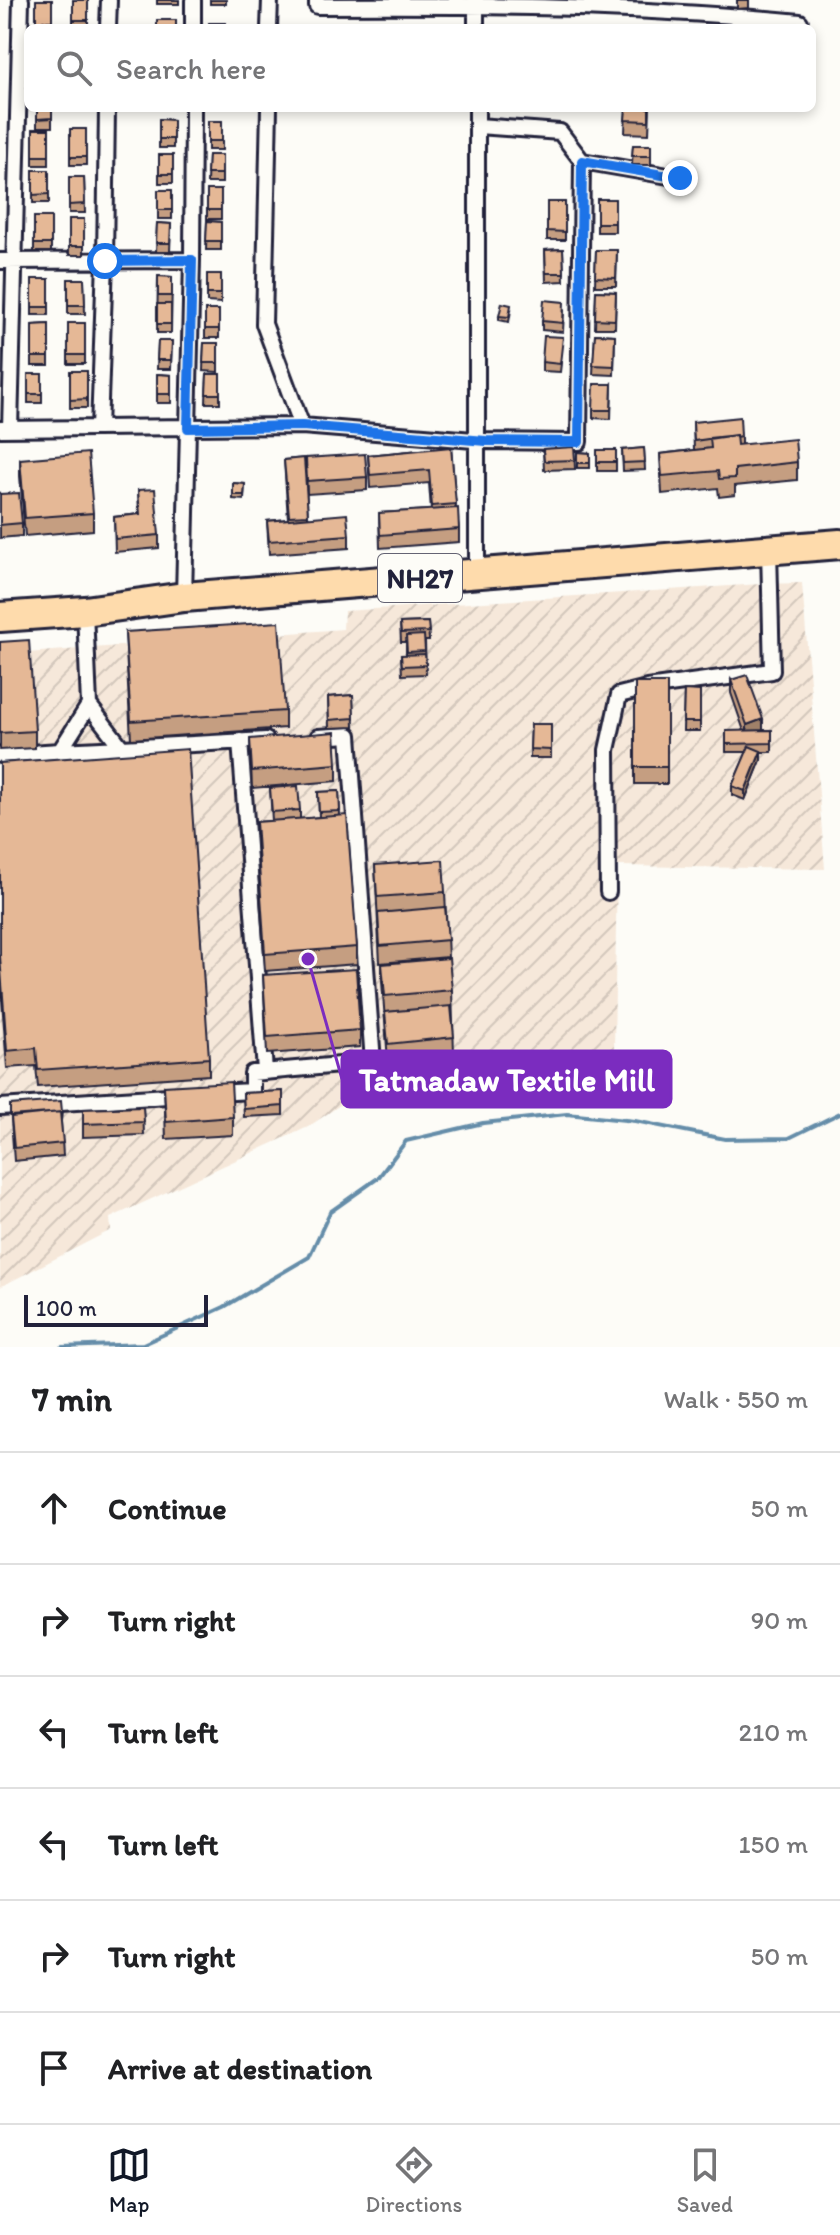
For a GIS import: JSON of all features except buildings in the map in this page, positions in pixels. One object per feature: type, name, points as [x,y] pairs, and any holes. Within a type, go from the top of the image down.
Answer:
[{"type":"highway","name":"NH27","points":[[0,617],[85,611],[184,597],[840,544]]},
{"type":"street","points":[[21,0],[7,261],[5,429],[302,426],[476,440],[579,442],[582,161],[560,132],[478,126]]},
{"type":"street","points":[[108,24],[109,0]]},
{"type":"street","points":[[193,0],[193,24]]},
{"type":"street","points":[[269,24],[270,0]]},
{"type":"street","points":[[317,0],[317,6],[475,2],[717,14],[800,22]]},
{"type":"street","points":[[475,2],[476,24]]},
{"type":"street","points":[[99,428],[107,112]]},
{"type":"street","points":[[184,597],[193,112]]},
{"type":"street","points":[[269,112],[264,324],[302,426]]},
{"type":"street","points":[[477,112],[477,573]]},
{"type":"street","points":[[582,161],[680,178]]},
{"type":"street","points":[[7,261],[192,260]]},
{"type":"street","points":[[608,892],[607,750],[619,695],[647,688],[772,671],[769,550]]},
{"type":"street","points":[[60,751],[89,705],[85,611]]},
{"type":"street","points":[[89,705],[122,748]]},
{"type":"street","points":[[0,1107],[252,1091],[252,1073],[373,1062],[349,735],[302,738]]},
{"type":"street","points":[[0,755],[287,739]]},
{"type":"street","points":[[240,741],[265,1071]]},
{"type":"shaded area","points":[[802,583],[825,869],[617,866],[614,1049],[481,1069],[378,1079],[308,1127],[110,1218],[111,1230],[0,1287],[0,655],[343,629],[344,611]]},
{"type":"waterway","points":[[62,1347],[143,1344],[224,1307],[309,1257],[330,1212],[378,1178],[406,1141],[483,1123],[567,1114],[635,1121],[725,1139],[789,1138],[840,1113]]},
{"type":"place","name":"Tatmadaw Textile Mill","points":[[308,959]]},
{"type":"route","points":[[105,261],[192,260],[188,428],[302,426],[486,441],[579,442],[582,161],[680,178]]}]
